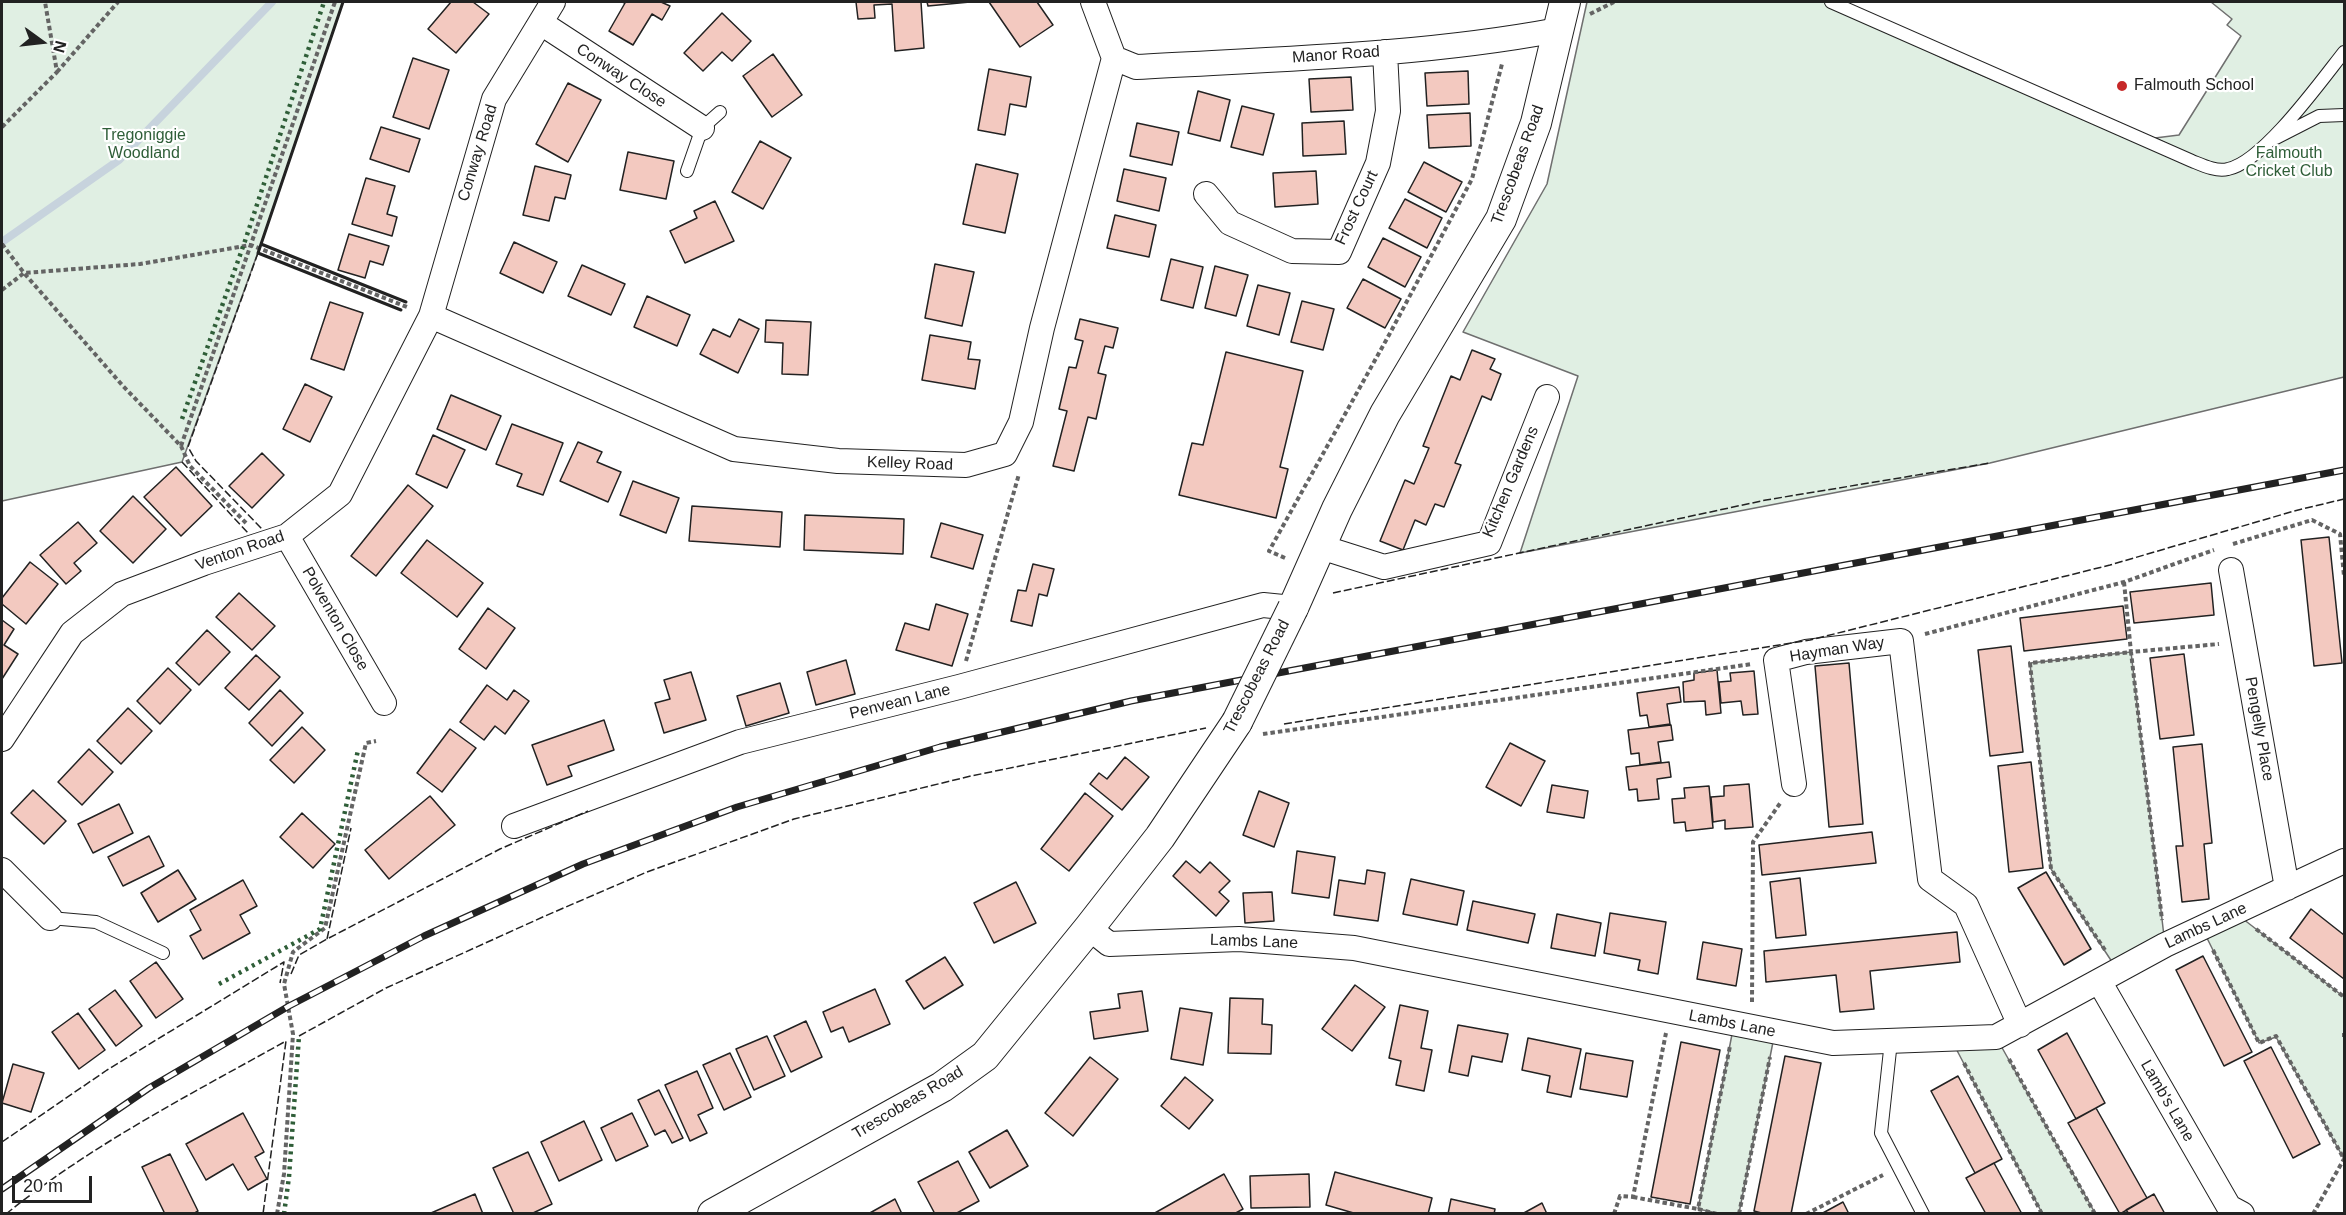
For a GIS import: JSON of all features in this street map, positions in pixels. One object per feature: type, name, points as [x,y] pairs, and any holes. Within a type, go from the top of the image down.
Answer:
[{"type":"street","name":"Conway Road","points":[[431,316],[495,99],[554,2]]},
{"type":"street","points":[[1005,454],[1021,422],[1042,328],[1114,58],[1093,2]]},
{"type":"street","name":"Trescobeas Road","points":[[712,1214],[942,1087],[985,1056],[1160,837],[1231,730],[1293,608],[1337,509],[1385,414],[1501,219],[1536,123],[1565,2]]},
{"type":"street","name":"Conway Close","points":[[541,23],[702,128]]},
{"type":"street","name":"Manor Road","points":[[1114,58],[1136,67],[1385,52],[1508,39],[1558,30]]},
{"type":"street","name":"Frost Court","points":[[1206,194],[1230,223],[1292,250],[1339,252],[1378,163],[1389,111],[1385,52]]},
{"type":"street","name":"Kelley Road","points":[[431,316],[734,449],[838,461],[966,465],[1005,454]]},
{"type":"street","name":"Venton Road","points":[[2,739],[72,633],[122,594],[276,540],[340,494],[431,316]]},
{"type":"street","name":"Kitchen Gardens","points":[[1316,558],[1384,567],[1489,543],[1547,397]]},
{"type":"street","name":"Polventon Close","points":[[276,540],[384,703]]},
{"type":"street","name":"Pengelly Place","points":[[2230,570],[2287,888]]},
{"type":"street","name":"Penvean Lane","points":[[514,826],[740,742],[959,687],[1263,605],[1293,608]]},
{"type":"street","name":"Hayman Way","points":[[1794,784],[1776,660],[1806,652],[1901,641],[1930,879],[1966,905],[2020,1025]]},
{"type":"street","name":"Lambs Lane","points":[[1089,928],[1109,944],[1239,939],[1353,948],[1833,1043],[1996,1037],[2165,945],[2344,861]]},
{"type":"street","points":[[2,870],[50,918]]},
{"type":"street","name":"Lamb's Lane","points":[[2108,976],[2229,1207],[2242,1214]]},
{"type":"lane","points":[[1831,2],[2205,166],[2221,170],[2230,169],[2270,142],[2319,116],[2344,115]]},
{"type":"lane","points":[[2270,142],[2344,52]]},
{"type":"lane","points":[[687,171],[702,128],[720,112]]},
{"type":"lane","points":[[50,918],[96,921],[163,953]]},
{"type":"lane","points":[[1891,1041],[1881,1133],[1923,1214]]},
{"type":"path","points":[[45,2],[57,72]]},
{"type":"path","points":[[2,127],[57,72],[118,2]]},
{"type":"path","points":[[181,446],[335,2]]},
{"type":"path","points":[[1316,558],[1269,551],[1389,335],[1472,179],[1508,39]]},
{"type":"path","points":[[2,244],[24,273],[123,386],[181,446],[190,466],[276,540]]},
{"type":"path","points":[[2,290],[24,273],[141,264],[250,245],[431,316]]},
{"type":"path","points":[[959,687],[1020,470],[1005,454]]},
{"type":"path","points":[[2227,546],[2312,520],[2340,534],[2344,576]]},
{"type":"path","points":[[1901,641],[2124,582],[2216,550]]},
{"type":"path","points":[[2124,582],[2165,945]]},
{"type":"path","points":[[2108,976],[2051,868],[2030,663],[2243,642]]},
{"type":"path","points":[[1231,730],[1776,660]]},
{"type":"path","points":[[277,1214],[284,1174],[293,1034],[284,984],[293,952],[326,928],[366,743],[376,741]]},
{"type":"path","points":[[1739,1214],[1754,1028],[1753,842],[1794,784]]},
{"type":"path","points":[[2234,912],[2344,997]]},
{"type":"path","points":[[2202,928],[2259,1043],[2276,1036],[2344,1159],[2313,1214]]},
{"type":"path","points":[[1633,1197],[1670,1012]]},
{"type":"path","points":[[1698,1209],[1754,1028]]},
{"type":"path","points":[[1996,1037],[2096,1214]]},
{"type":"path","points":[[1952,1039],[2042,1214]]},
{"type":"path","points":[[1806,1214],[1899,1167]]},
{"type":"path","points":[[1614,1214],[1620,1196],[1717,1214]]},
{"type":"green space","name":"Tregoniggie Woodland","points":[[2,2],[343,2],[261,244],[182,462],[2,501]]},
{"type":"green space","name":"Falmouth Cricket Club","points":[[1587,2],[1828,2],[1951,62],[2206,171],[2203,161],[2155,138],[2179,135],[2241,36],[2227,25],[2232,19],[2211,2],[2344,2],[2344,377],[1990,463],[1520,553],[1578,376],[1463,332],[1547,184]]},
{"type":"green space","points":[[2131,652],[2165,945],[2118,971],[2051,869],[2030,663]]},
{"type":"green space","points":[[2234,912],[2344,997],[2344,1159],[2276,1037],[2259,1043],[2202,928]]},
{"type":"green space","points":[[1734,1024],[1775,1032],[1739,1213],[1717,1213],[1698,1209]]},
{"type":"green space","points":[[1996,1037],[2095,1213],[2042,1213],[1951,1039]]},
{"type":"building","points":[[451,2],[473,2],[489,14],[456,53],[428,29]]},
{"type":"building","points":[[622,2],[661,2],[670,6],[662,20],[652,14],[633,45],[609,31],[625,3]]},
{"type":"building","points":[[856,2],[921,2],[924,48],[895,51],[892,4],[874,5],[875,18],[858,19]]},
{"type":"building","points":[[927,2],[970,2],[928,6]]},
{"type":"building","points":[[989,2],[1037,2],[1053,25],[1020,47]]},
{"type":"building","points":[[722,13],[751,41],[732,61],[722,52],[703,71],[684,53]]},
{"type":"building","points":[[773,54],[802,95],[772,117],[743,76]]},
{"type":"building","points":[[413,58],[449,70],[429,129],[393,117]]},
{"type":"building","points":[[989,69],[1031,77],[1026,107],[1010,104],[1005,135],[978,130]]},
{"type":"building","points":[[1468,71],[1469,104],[1427,106],[1425,73]]},
{"type":"building","points":[[1351,77],[1353,110],[1311,112],[1309,79]]},
{"type":"building","points":[[568,83],[601,100],[568,162],[536,144]]},
{"type":"building","points":[[1198,91],[1230,100],[1220,141],[1188,133]]},
{"type":"building","points":[[1242,106],[1274,114],[1263,155],[1231,147]]},
{"type":"building","points":[[1470,113],[1471,146],[1429,148],[1427,115]]},
{"type":"building","points":[[1344,121],[1346,154],[1303,156],[1302,123]]},
{"type":"building","points":[[1137,123],[1179,132],[1172,165],[1130,156]]},
{"type":"building","points":[[381,127],[420,139],[409,172],[370,159]]},
{"type":"building","points":[[760,141],[791,158],[763,209],[732,192]]},
{"type":"building","points":[[628,152],[674,161],[666,199],[620,190]]},
{"type":"building","points":[[1424,162],[1462,182],[1446,212],[1408,192]]},
{"type":"building","points":[[976,164],[1018,174],[1005,233],[963,224]]},
{"type":"building","points":[[535,166],[571,175],[565,199],[555,197],[549,221],[523,215]]},
{"type":"building","points":[[1124,169],[1166,178],[1159,211],[1117,201]]},
{"type":"building","points":[[1316,171],[1318,204],[1275,207],[1273,173]]},
{"type":"building","points":[[366,178],[395,186],[387,214],[397,217],[392,236],[352,224]]},
{"type":"building","points":[[1405,199],[1442,218],[1427,248],[1389,228]]},
{"type":"building","points":[[715,201],[734,241],[685,263],[670,231],[697,218],[694,211]]},
{"type":"building","points":[[1115,215],[1156,225],[1149,257],[1107,248]]},
{"type":"building","points":[[349,234],[389,246],[383,265],[370,261],[365,278],[338,270]]},
{"type":"building","points":[[1383,238],[1421,257],[1405,287],[1368,267]]},
{"type":"building","points":[[514,242],[557,262],[543,293],[500,273]]},
{"type":"building","points":[[1171,259],[1203,267],[1193,308],[1161,300]]},
{"type":"building","points":[[935,264],[974,272],[962,326],[925,318]]},
{"type":"building","points":[[582,265],[625,284],[611,315],[568,296]]},
{"type":"building","points":[[1215,266],[1248,275],[1236,316],[1205,308]]},
{"type":"building","points":[[1363,279],[1401,299],[1385,328],[1347,308]]},
{"type":"building","points":[[1258,285],[1290,293],[1279,335],[1247,326]]},
{"type":"building","points":[[647,296],[690,315],[677,346],[634,327]]},
{"type":"building","points":[[1302,301],[1334,309],[1323,350],[1291,342]]},
{"type":"building","points":[[330,302],[363,313],[344,370],[311,359]]},
{"type":"building","points":[[739,319],[759,329],[738,373],[700,354],[713,329],[730,337]]},
{"type":"building","points":[[1080,319],[1118,328],[1113,348],[1105,346],[1098,373],[1106,375],[1096,419],[1088,417],[1074,471],[1053,466],[1067,411],[1059,409],[1069,367],[1076,368],[1083,341],[1075,339]]},
{"type":"building","points":[[766,320],[811,322],[808,375],[782,374],[783,343],[765,342]]},
{"type":"building","points":[[930,335],[971,342],[968,359],[980,360],[975,389],[922,380]]},
{"type":"building","points":[[1472,350],[1495,359],[1490,369],[1501,374],[1491,400],[1482,396],[1455,463],[1461,465],[1444,507],[1435,504],[1426,525],[1415,520],[1403,550],[1380,541],[1405,480],[1414,484],[1429,448],[1423,446],[1451,376],[1460,380]]},
{"type":"building","points":[[1226,352],[1303,371],[1280,467],[1288,469],[1276,518],[1179,495],[1192,443],[1203,445]]},
{"type":"building","points":[[305,384],[332,397],[310,442],[283,429]]},
{"type":"building","points":[[451,395],[501,416],[486,450],[437,429]]},
{"type":"building","points":[[512,424],[563,443],[543,495],[517,486],[522,474],[496,464]]},
{"type":"building","points":[[433,435],[465,450],[447,488],[416,474]]},
{"type":"building","points":[[578,442],[602,452],[597,462],[621,472],[608,502],[560,481]]},
{"type":"building","points":[[262,453],[284,475],[252,508],[229,486]]},
{"type":"building","points":[[176,467],[212,506],[181,536],[144,497]]},
{"type":"building","points":[[633,481],[679,498],[666,533],[620,515]]},
{"type":"building","points":[[408,485],[433,506],[376,576],[351,556]]},
{"type":"building","points":[[133,496],[166,529],[133,563],[100,531]]},
{"type":"building","points":[[692,506],[782,512],[780,547],[689,541]]},
{"type":"building","points":[[805,515],[904,519],[903,554],[804,550]]},
{"type":"building","points":[[78,522],[97,543],[74,563],[81,571],[66,584],[40,555]]},
{"type":"building","points":[[941,523],[983,535],[973,569],[931,557]]},
{"type":"building","points":[[2329,537],[2342,663],[2314,666],[2301,540]]},
{"type":"building","points":[[427,540],[483,583],[457,617],[401,573]]},
{"type":"building","points":[[30,562],[58,584],[26,624],[2,604],[2,598]]},
{"type":"building","points":[[1033,564],[1054,569],[1047,596],[1039,594],[1032,626],[1011,621],[1018,590],[1026,591]]},
{"type":"building","points":[[2211,583],[2214,615],[2134,623],[2130,592]]},
{"type":"building","points":[[239,593],[275,626],[252,650],[216,617]]},
{"type":"building","points":[[936,604],[968,614],[952,666],[896,650],[905,623],[929,630]]},
{"type":"building","points":[[2123,606],[2127,639],[2024,651],[2020,618]]},
{"type":"building","points":[[488,608],[515,628],[486,669],[459,649]]},
{"type":"building","points":[[2,620],[14,629],[4,645],[18,654],[2,679]]},
{"type":"building","points":[[207,630],[230,652],[199,685],[176,663]]},
{"type":"building","points":[[2011,646],[2023,752],[1990,756],[1978,650]]},
{"type":"building","points":[[2184,654],[2194,735],[2160,739],[2150,658]]},
{"type":"building","points":[[256,655],[280,677],[249,710],[225,688]]},
{"type":"building","points":[[846,660],[855,694],[816,705],[807,672]]},
{"type":"building","points":[[1849,663],[1863,824],[1829,827],[1815,666]]},
{"type":"building","points":[[168,668],[191,690],[160,724],[137,701]]},
{"type":"building","points":[[1717,670],[1721,713],[1706,715],[1705,701],[1684,702],[1683,682],[1694,680],[1694,673]]},
{"type":"building","points":[[1754,671],[1758,714],[1743,715],[1741,701],[1721,703],[1719,682],[1731,681],[1730,673]]},
{"type":"building","points":[[691,672],[706,720],[664,733],[655,703],[670,699],[664,680]]},
{"type":"building","points":[[780,683],[789,713],[746,726],[737,696]]},
{"type":"building","points":[[487,685],[507,700],[514,690],[529,701],[505,734],[495,726],[484,740],[460,722]]},
{"type":"building","points":[[1679,687],[1681,702],[1667,704],[1670,724],[1649,727],[1647,715],[1640,716],[1637,693]]},
{"type":"building","points":[[280,690],[303,713],[272,746],[249,723]]},
{"type":"building","points":[[128,708],[152,731],[121,764],[97,741]]},
{"type":"building","points":[[604,720],[614,750],[568,766],[572,776],[547,785],[532,745]]},
{"type":"building","points":[[1671,725],[1673,740],[1658,742],[1661,762],[1640,765],[1639,753],[1631,754],[1628,730]]},
{"type":"building","points":[[302,727],[325,750],[294,783],[270,760]]},
{"type":"building","points":[[450,729],[476,748],[442,792],[417,773]]},
{"type":"building","points":[[1510,743],[1545,761],[1521,806],[1486,787]]},
{"type":"building","points":[[2202,744],[2212,843],[2204,844],[2209,899],[2182,902],[2176,846],[2183,846],[2173,747]]},
{"type":"building","points":[[89,749],[113,772],[82,805],[58,782]]},
{"type":"building","points":[[1125,757],[1149,777],[1122,810],[1090,784],[1099,773],[1107,779]]},
{"type":"building","points":[[1669,762],[1671,777],[1657,779],[1659,799],[1638,801],[1637,789],[1629,790],[1626,767]]},
{"type":"building","points":[[2031,762],[2043,868],[2009,872],[1998,766]]},
{"type":"building","points":[[1749,784],[1753,827],[1725,829],[1725,820],[1713,822],[1711,797],[1724,796],[1724,786]]},
{"type":"building","points":[[1552,785],[1588,791],[1584,818],[1547,812]]},
{"type":"building","points":[[1709,786],[1713,828],[1686,831],[1685,822],[1674,823],[1672,799],[1685,798],[1684,788]]},
{"type":"building","points":[[33,790],[66,821],[44,844],[11,813]]},
{"type":"building","points":[[1259,791],[1289,803],[1274,847],[1243,835]]},
{"type":"building","points":[[1085,793],[1113,816],[1069,871],[1041,849]]},
{"type":"building","points":[[430,796],[455,825],[389,879],[365,850]]},
{"type":"building","points":[[119,804],[133,833],[93,853],[78,824]]},
{"type":"building","points":[[302,813],[335,844],[313,868],[280,837]]},
{"type":"building","points":[[1872,832],[1876,863],[1762,875],[1759,845]]},
{"type":"building","points":[[149,836],[164,866],[123,886],[108,857]]},
{"type":"building","points":[[1297,851],[1335,857],[1329,898],[1292,893]]},
{"type":"building","points":[[1186,861],[1200,873],[1210,862],[1230,881],[1219,892],[1229,901],[1216,916],[1173,876]]},
{"type":"building","points":[[178,870],[196,899],[158,922],[141,893]]},
{"type":"building","points":[[1367,870],[1385,873],[1378,921],[1334,915],[1339,880],[1365,884]]},
{"type":"building","points":[[2046,872],[2091,949],[2064,965],[2018,888]]},
{"type":"building","points":[[1800,878],[1806,935],[1776,938],[1770,882]]},
{"type":"building","points":[[1411,879],[1464,891],[1457,925],[1403,914]]},
{"type":"building","points":[[243,880],[257,906],[240,915],[250,933],[203,959],[190,936],[201,930],[190,910]]},
{"type":"building","points":[[1016,882],[1036,923],[994,943],[974,903]]},
{"type":"building","points":[[1272,892],[1274,921],[1245,923],[1243,893]]},
{"type":"building","points":[[1473,901],[1535,914],[1528,943],[1467,930]]},
{"type":"building","points":[[2311,909],[2344,935],[2344,979],[2290,938]]},
{"type":"building","points":[[1610,913],[1666,922],[1658,974],[1638,970],[1640,960],[1604,953]]},
{"type":"building","points":[[1557,914],[1601,923],[1595,956],[1551,948]]},
{"type":"building","points":[[1957,932],[1960,962],[1870,971],[1874,1009],[1840,1012],[1836,975],[1766,982],[1764,951]]},
{"type":"building","points":[[1703,942],[1742,949],[1736,986],[1697,979]]},
{"type":"building","points":[[2203,956],[2252,1052],[2224,1066],[2176,970]]},
{"type":"building","points":[[945,957],[963,985],[924,1009],[906,981]]},
{"type":"building","points":[[156,962],[183,999],[156,1018],[130,981]]},
{"type":"building","points":[[1355,985],[1385,1007],[1352,1051],[1322,1029]]},
{"type":"building","points":[[875,989],[890,1024],[849,1042],[843,1027],[831,1032],[823,1012]]},
{"type":"building","points":[[115,990],[142,1026],[116,1046],[89,1009]]},
{"type":"building","points":[[1142,991],[1148,1031],[1094,1039],[1090,1012],[1120,1008],[1118,994]]},
{"type":"building","points":[[1230,998],[1263,999],[1262,1024],[1272,1025],[1271,1054],[1228,1053]]},
{"type":"building","points":[[1400,1005],[1428,1011],[1421,1048],[1432,1050],[1424,1091],[1396,1085],[1401,1061],[1389,1058]]},
{"type":"building","points":[[1180,1008],[1212,1013],[1203,1065],[1171,1059]]},
{"type":"building","points":[[78,1013],[105,1050],[79,1069],[52,1032]]},
{"type":"building","points":[[806,1021],[822,1057],[791,1072],[774,1036]]},
{"type":"building","points":[[1458,1025],[1508,1034],[1502,1062],[1472,1056],[1468,1076],[1449,1072]]},
{"type":"building","points":[[2067,1033],[2105,1103],[2076,1119],[2038,1050]]},
{"type":"building","points":[[767,1036],[785,1076],[754,1090],[736,1049]]},
{"type":"building","points":[[1528,1038],[1581,1049],[1571,1097],[1547,1092],[1550,1076],[1522,1070]]},
{"type":"building","points":[[1681,1042],[1720,1050],[1690,1204],[1651,1197]]},
{"type":"building","points":[[2271,1047],[2320,1144],[2293,1158],[2244,1061]]},
{"type":"building","points":[[730,1053],[751,1097],[724,1110],[703,1065]]},
{"type":"building","points":[[1586,1053],[1633,1061],[1627,1097],[1580,1089]]},
{"type":"building","points":[[1785,1056],[1821,1063],[1791,1214],[1765,1214],[1754,1211]]},
{"type":"building","points":[[1090,1057],[1118,1079],[1073,1136],[1045,1113]]},
{"type":"building","points":[[13,1064],[44,1073],[31,1112],[2,1103]]},
{"type":"building","points":[[697,1071],[713,1108],[698,1115],[707,1133],[690,1141],[665,1085]]},
{"type":"building","points":[[1958,1076],[2002,1159],[1975,1173],[1931,1091]]},
{"type":"building","points":[[1185,1077],[1213,1100],[1189,1129],[1161,1106]]},
{"type":"building","points":[[659,1090],[683,1138],[672,1143],[665,1130],[655,1135],[638,1100]]},
{"type":"building","points":[[2096,1108],[2147,1198],[2120,1214],[2068,1123]]},
{"type":"building","points":[[243,1113],[264,1152],[255,1157],[267,1179],[248,1190],[233,1164],[206,1180],[186,1144]]},
{"type":"building","points":[[632,1113],[648,1146],[616,1161],[601,1128]]},
{"type":"building","points":[[584,1121],[602,1160],[559,1181],[541,1142]]},
{"type":"building","points":[[1007,1130],[1028,1166],[990,1188],[969,1152]]},
{"type":"building","points":[[528,1152],[552,1204],[531,1214],[514,1214],[493,1168]]},
{"type":"building","points":[[170,1154],[198,1211],[193,1214],[165,1214],[142,1167]]},
{"type":"building","points":[[958,1161],[979,1201],[955,1214],[935,1214],[918,1182]]},
{"type":"building","points":[[1994,1163],[2022,1214],[1986,1214],[1966,1178]]},
{"type":"building","points":[[1335,1172],[1432,1198],[1428,1214],[1357,1214],[1326,1205]]},
{"type":"building","points":[[1224,1174],[1243,1209],[1234,1214],[1153,1214]]},
{"type":"building","points":[[1309,1174],[1310,1207],[1251,1208],[1250,1176]]},
{"type":"building","points":[[475,1194],[483,1214],[431,1214],[431,1213]]},
{"type":"building","points":[[2154,1194],[2165,1214],[2129,1214],[2126,1210]]},
{"type":"building","points":[[895,1199],[902,1214],[868,1214]]},
{"type":"building","points":[[1451,1199],[1495,1209],[1494,1214],[1448,1214]]},
{"type":"building","points":[[1843,1202],[1849,1214],[1821,1214]]},
{"type":"building","points":[[1542,1203],[1547,1214],[1522,1214]]},
{"type":"waterway","points":[[2,242],[119,160],[272,2]]},
{"type":"railway","points":[[2,1189],[149,1088],[289,1006],[424,936],[583,864],[737,807],[940,747],[1131,701],[2344,470]]},
{"type":"hedge","points":[[182,419],[245,241],[324,2]]},
{"type":"hedge","points":[[219,984],[320,929],[358,750]]},
{"type":"hedge","points":[[284,1214],[289,1177],[299,1036]]},
{"type":"fence","points":[[258,253],[188,447],[196,461],[262,529]]},
{"type":"fence","points":[[182,462],[248,533]]},
{"type":"fence","points":[[1333,593],[1766,500],[1990,463]]},
{"type":"fence","points":[[1284,724],[1810,640],[2110,565],[2294,511],[2344,499]]},
{"type":"fence","points":[[299,1036],[386,988],[545,916],[647,872],[794,819],[971,776],[1206,728]]},
{"type":"fence","points":[[291,974],[299,955],[327,939],[500,849],[588,811]]},
{"type":"fence","points":[[327,939],[351,828]]},
{"type":"fence","points":[[2,1142],[107,1070],[284,962],[280,983]]},
{"type":"fence","points":[[6,1214],[72,1165],[107,1143],[286,1041],[263,1214]]},
{"type":"wall","points":[[343,2],[258,253],[401,310]]},
{"type":"wall","points":[[261,244],[406,302]]},
{"type":"place","name":"Falmouth School","points":[[2122,86]]}]
